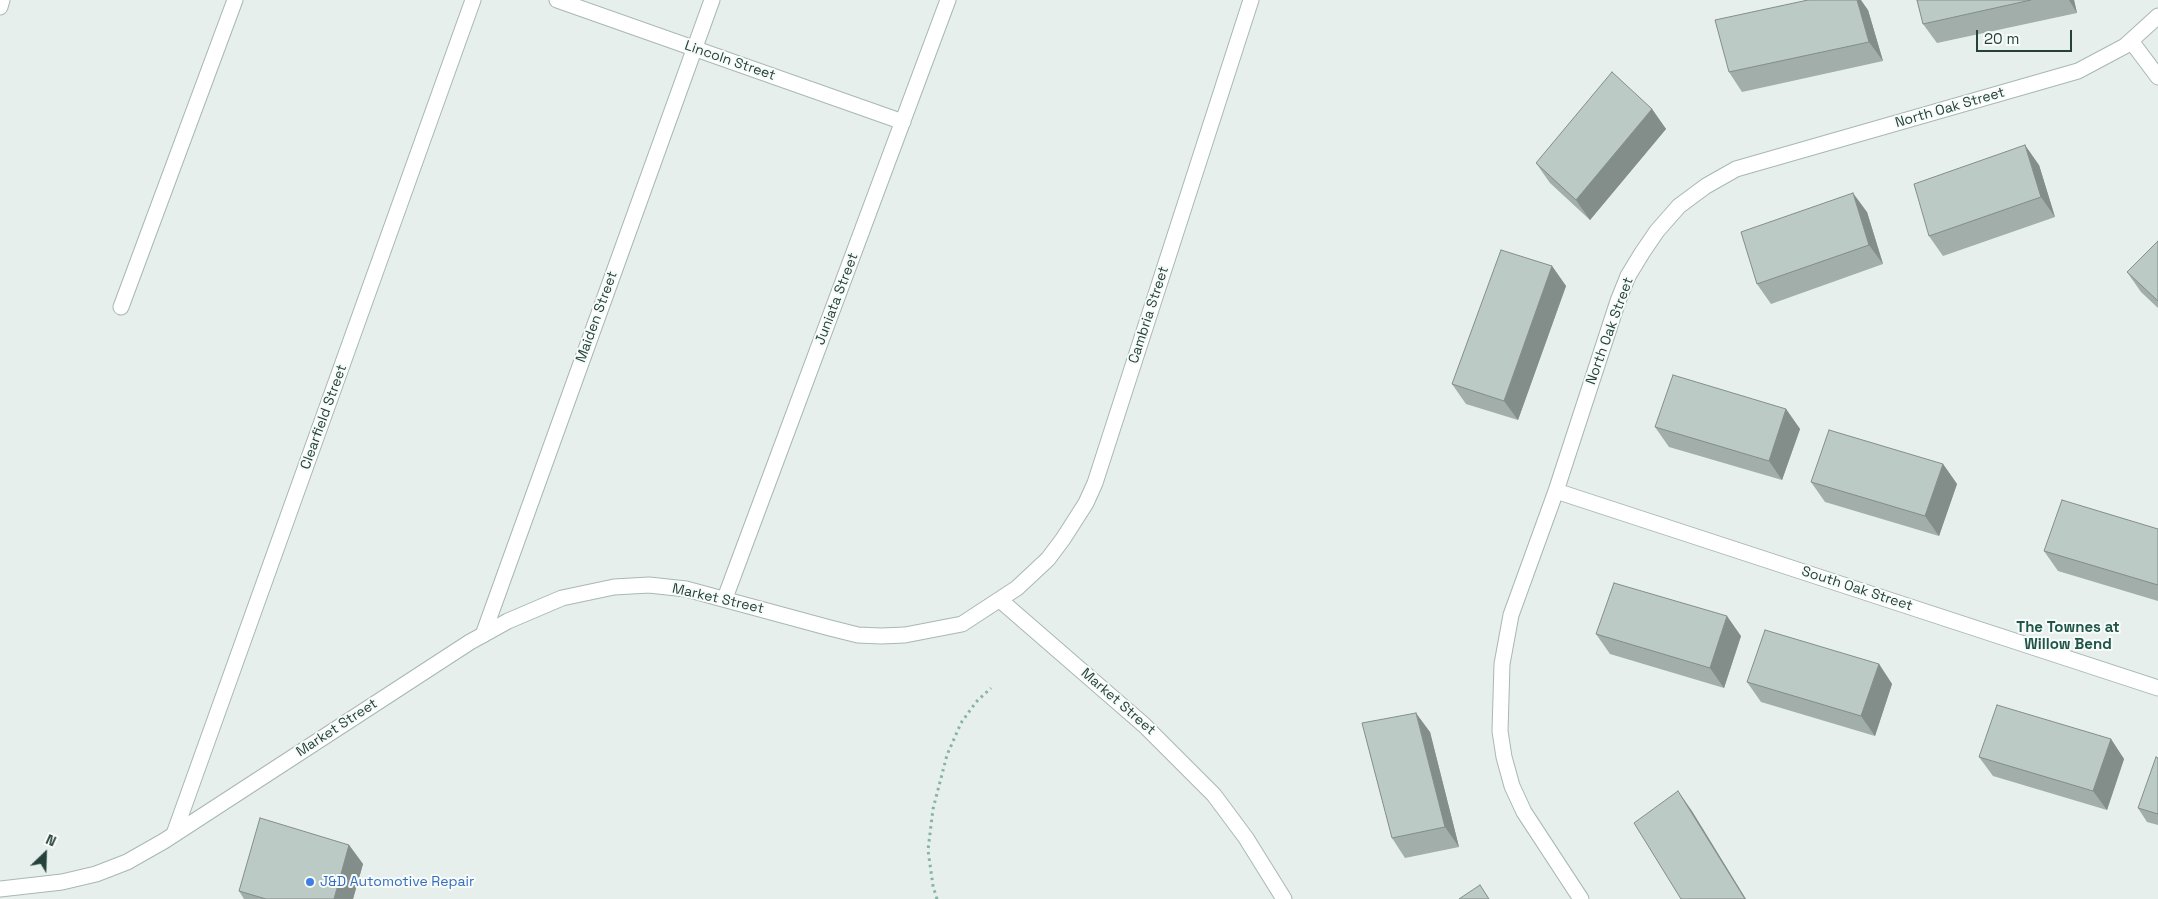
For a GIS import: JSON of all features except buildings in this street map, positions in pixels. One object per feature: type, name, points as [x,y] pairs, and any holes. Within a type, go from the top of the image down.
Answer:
[{"type":"street","points":[[0,6],[2,0]]},
{"type":"street","points":[[121,307],[235,0]]},
{"type":"street","name":"Clearfield Street","points":[[174,834],[473,0]]},
{"type":"street","name":"Lincoln Street","points":[[557,0],[903,122]]},
{"type":"street","name":"Maiden Street","points":[[483,635],[712,0]]},
{"type":"street","name":"Juniata Street","points":[[725,598],[948,0]]},
{"type":"street","name":"Cambria Street","points":[[1000,600],[1032,576],[1048,559],[1076,520],[1095,482],[1251,0]]},
{"type":"street","name":"North Oak Street","points":[[1580,899],[1524,812],[1512,786],[1504,757],[1500,731],[1502,664],[1511,615],[1556,490],[1618,301],[1628,276],[1657,231],[1679,206],[1706,186],[1736,169],[2078,71],[2131,41],[2158,16]]},
{"type":"street","points":[[2131,41],[2158,77]]},
{"type":"street","name":"South Oak Street","points":[[1556,490],[2158,688]]},
{"type":"street","name":"Market Street","points":[[0,889],[62,882],[96,874],[127,862],[174,834],[483,635],[545,604],[590,591],[614,587],[649,585],[686,589],[858,635],[881,636],[904,635],[962,624],[1000,600],[1144,725],[1214,795],[1246,838],[1284,899]]},
{"type":"path","points":[[937,899],[933,886],[928,850],[933,809],[947,755],[961,723],[976,702],[992,688]]},
{"type":"place","name":"J&D Automotive Repair","points":[[310,882]]},
{"type":"district","name":"The Townes at Willow Bend","points":[[2068,636]]}]
